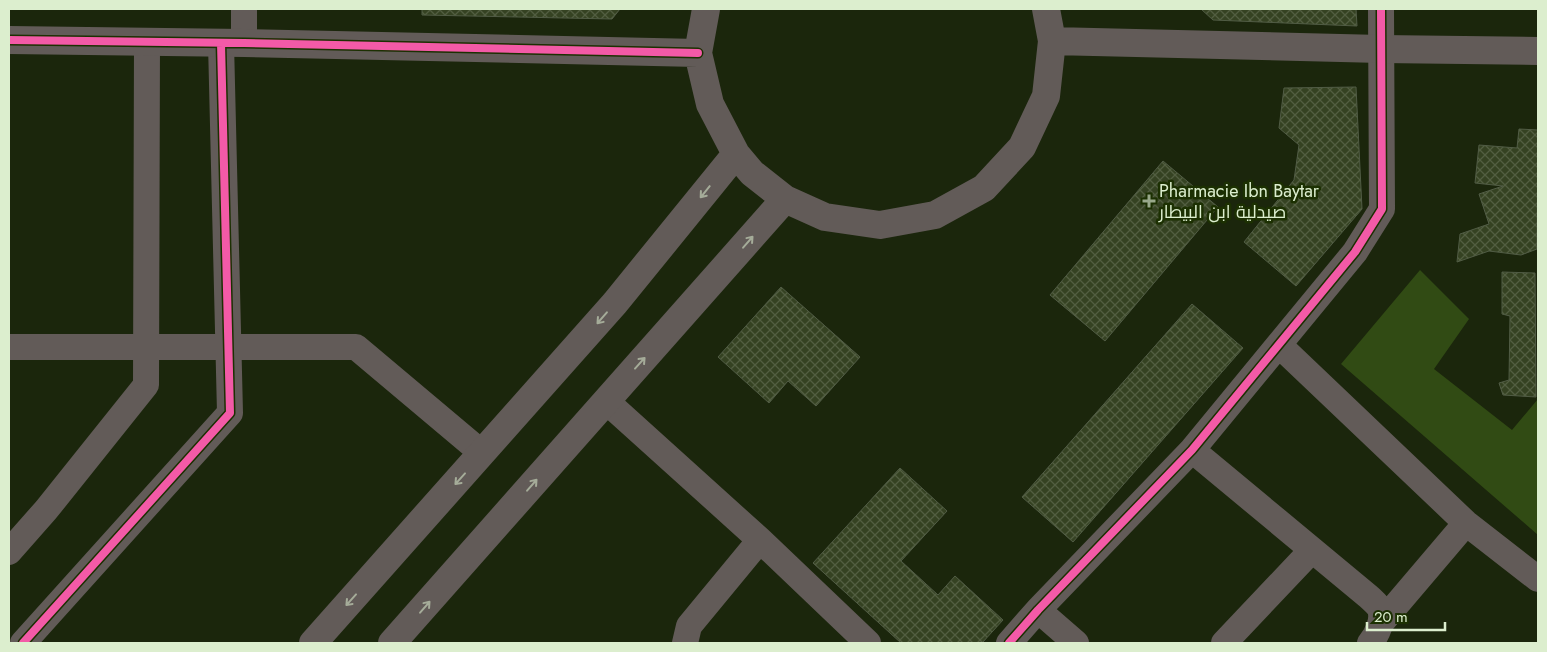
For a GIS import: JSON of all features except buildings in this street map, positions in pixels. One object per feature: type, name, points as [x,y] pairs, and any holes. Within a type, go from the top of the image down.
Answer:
[{"type":"street","points":[[23,643],[230,413],[232,43],[244,9]]},
{"type":"street","points":[[706,9],[698,53],[710,104],[736,154],[752,173],[785,199],[825,217],[880,224],[935,214],[984,188],[1022,147],[1046,96],[1052,41],[1046,9]]},
{"type":"street","points":[[1009,643],[1038,610],[1192,450],[1356,252],[1382,210],[1381,9]]},
{"type":"street","points":[[9,40],[698,53]]},
{"type":"street","points":[[1052,41],[1538,51]]},
{"type":"street","points":[[9,552],[46,510],[146,385],[147,42]]},
{"type":"street","points":[[313,643],[615,303],[736,154]]},
{"type":"street","points":[[392,643],[785,199]]},
{"type":"street","points":[[1279,345],[1466,523],[1538,580]]},
{"type":"street","points":[[9,347],[356,347],[482,454]]},
{"type":"street","points":[[606,401],[760,540],[868,643]]},
{"type":"street","points":[[1192,450],[1369,597],[1380,609],[1376,633]]},
{"type":"street","points":[[1376,633],[1466,523]]},
{"type":"street","points":[[684,642],[689,626],[760,540]]},
{"type":"street","points":[[1224,643],[1312,550]]},
{"type":"street","points":[[1038,610],[1076,643]]},
{"type":"green space","points":[[1420,270],[1469,319],[1434,369],[1512,430],[1538,399],[1538,535],[1341,364]]},
{"type":"cycle path","points":[[1009,643],[1038,610],[1192,450],[1355,252],[1382,209],[1381,9]]},
{"type":"cycle path","points":[[9,40],[698,53]]},
{"type":"cycle path","points":[[23,643],[230,413],[221,43]]},
{"type":"place","name":"Pharmacie Ibn Baytar صيدلية ابن البيطار","points":[[1149,201]]}]
